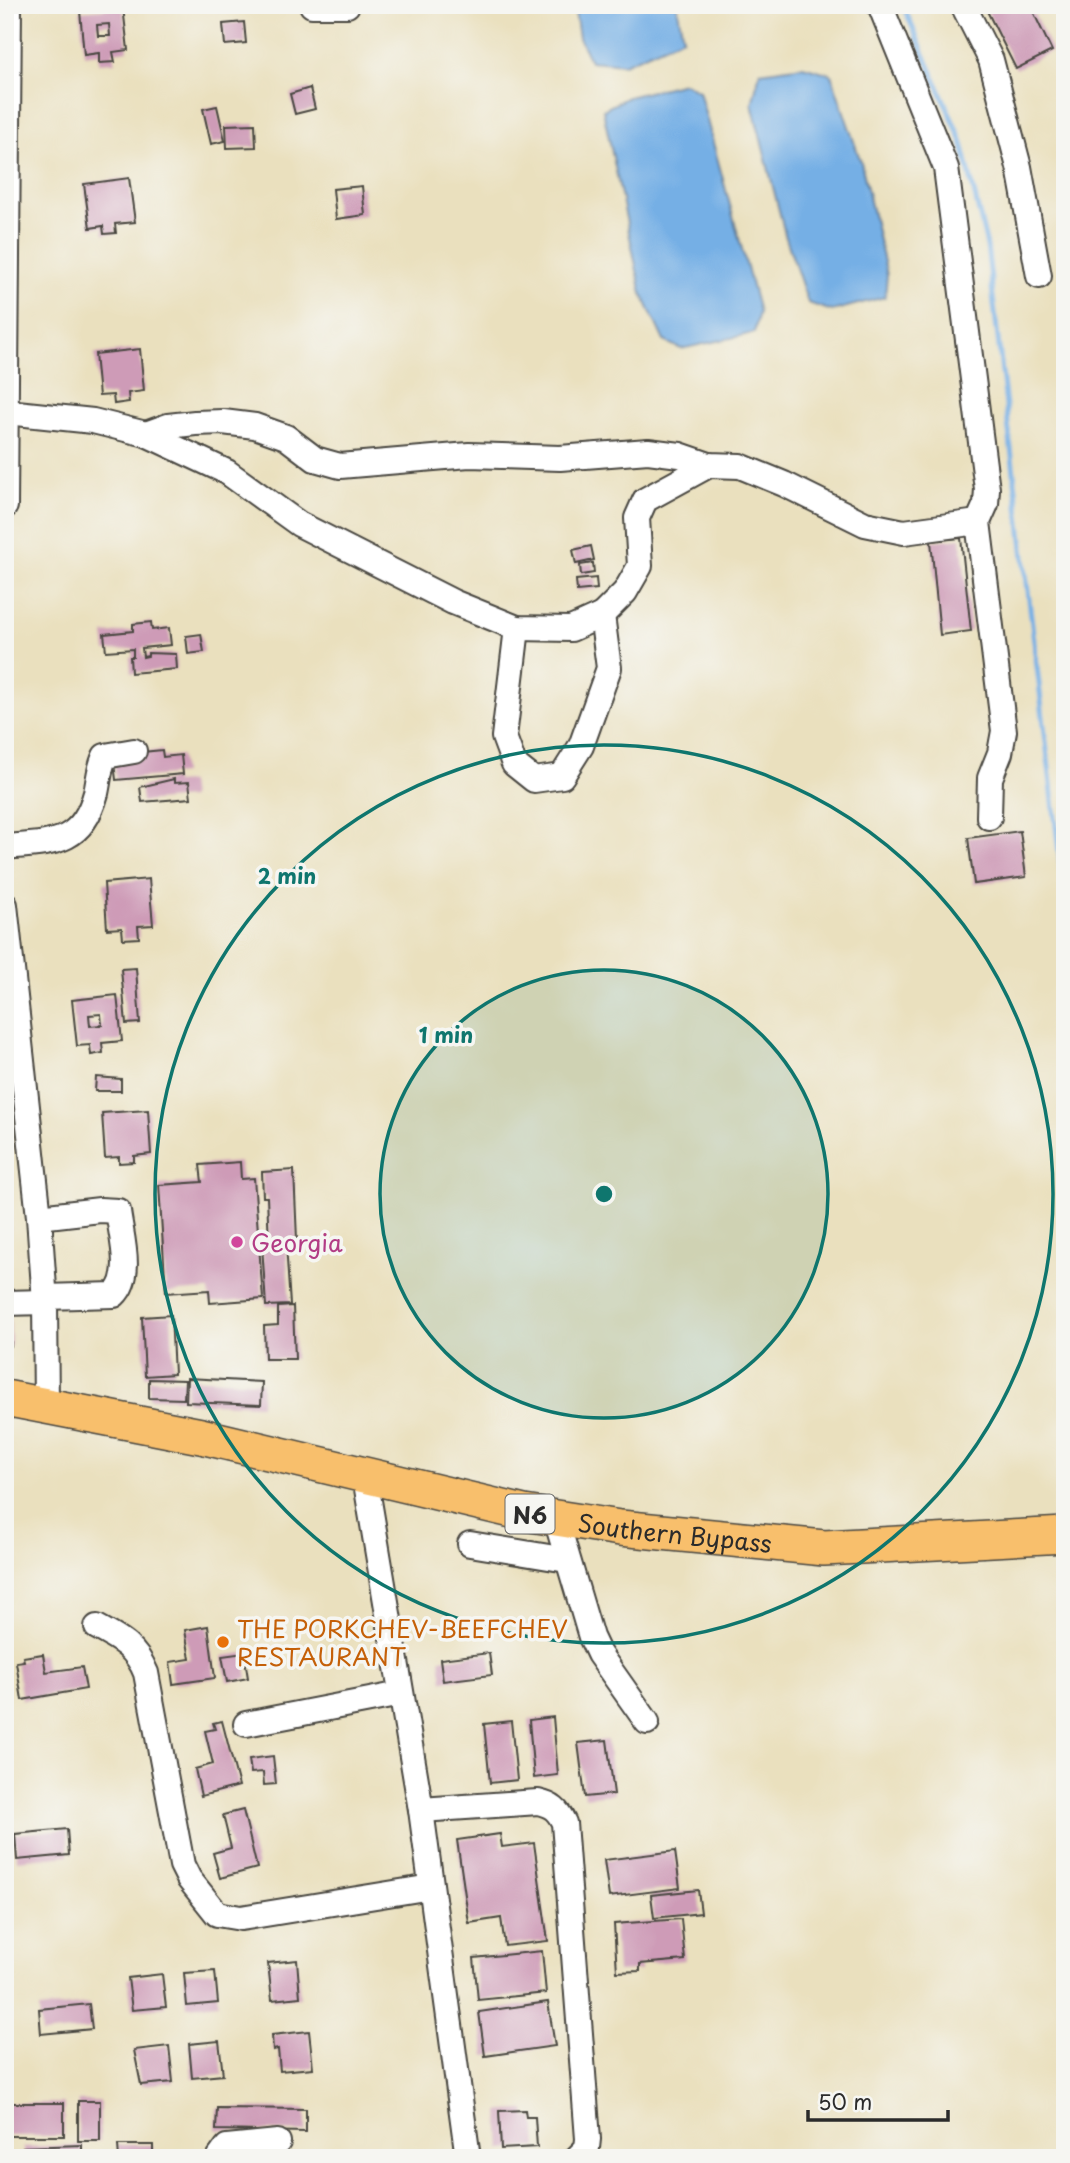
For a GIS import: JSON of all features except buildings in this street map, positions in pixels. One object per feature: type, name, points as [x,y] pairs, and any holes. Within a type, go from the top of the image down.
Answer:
[{"type":"highway","name":"Southern Bypass","points":[[5,1398],[201,1436],[365,1477],[556,1519],[620,1528],[824,1548],[1065,1535]]},
{"type":"street","points":[[5,506],[9,5]]},
{"type":"street","points":[[312,5],[346,5]]},
{"type":"street","points":[[880,5],[946,168],[987,489],[986,504],[978,522],[1004,731],[1000,753],[990,778],[989,817]]},
{"type":"street","points":[[963,5],[990,60],[1019,167],[1039,276]]},
{"type":"street","points":[[7,412],[93,421],[146,434],[227,472],[299,524],[453,602],[517,628],[571,629],[602,615],[625,592],[640,566],[637,518],[645,500],[709,465]]},
{"type":"street","points":[[146,434],[168,426],[195,423],[223,422],[255,426],[286,437],[315,459],[340,466],[469,455],[560,458],[648,451],[680,455],[709,465],[740,466],[784,484],[865,524],[904,532],[978,522]]},
{"type":"street","points":[[517,628],[504,737],[514,764],[534,780],[562,776],[581,746],[609,668],[602,615]]},
{"type":"street","points":[[5,847],[41,844],[79,830],[89,815],[105,756],[134,751]]},
{"type":"street","points":[[5,905],[9,969],[39,1217],[45,1299],[46,1406]]},
{"type":"street","points":[[5,1303],[114,1295],[122,1287],[125,1275],[118,1211],[100,1210],[39,1217]]},
{"type":"street","points":[[365,1477],[421,1810],[468,2158]]},
{"type":"street","points":[[556,1519],[583,1616],[599,1654],[647,1722]]},
{"type":"street","points":[[470,1544],[567,1560]]},
{"type":"street","points":[[97,1627],[126,1642],[139,1657],[146,1673],[182,1865],[189,1879],[217,1914],[241,1918],[431,1887]]},
{"type":"street","points":[[246,1724],[401,1694]]},
{"type":"street","points":[[421,1810],[538,1802],[550,1805],[559,1813],[564,1823],[588,2138],[587,2148],[578,2158]]},
{"type":"street","points":[[219,2158],[227,2147],[278,2142]]},
{"type":"water","points":[[574,5],[677,5],[683,38],[624,64],[590,61],[579,38]]},
{"type":"water","points":[[803,66],[831,74],[861,162],[887,275],[885,297],[832,311],[808,303],[786,238],[752,104],[760,72]]},
{"type":"water","points":[[684,83],[699,91],[759,312],[754,333],[681,349],[664,341],[642,294],[603,110],[628,97]]},
{"type":"waterway","points":[[903,5],[962,142],[987,246],[1065,902]]},
{"type":"place","name":"Georgia","points":[[237,1242]]},
{"type":"place","name":"THE PORKCHEV-BEEFCHEV RESTAURANT","points":[[223,1642]]}]
